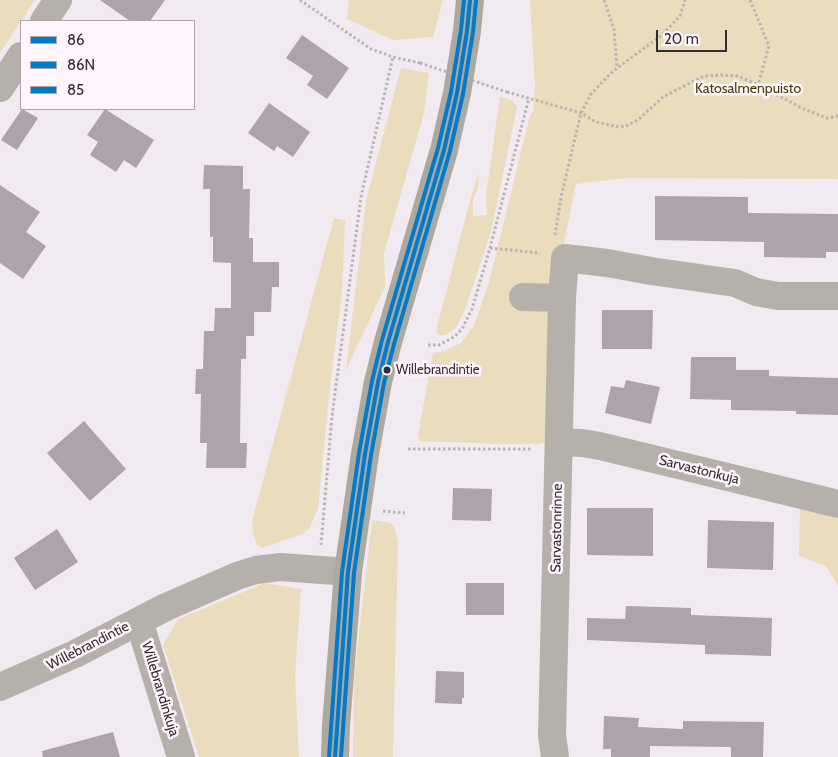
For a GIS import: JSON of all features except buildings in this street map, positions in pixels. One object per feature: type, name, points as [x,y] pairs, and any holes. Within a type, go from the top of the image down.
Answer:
[{"type":"main road","points":[[335,757],[348,572],[364,454],[388,342],[444,150],[457,93],[470,0]]},
{"type":"street","points":[[45,20],[58,0]]},
{"type":"street","points":[[0,88],[20,58]]},
{"type":"street","points":[[558,256],[735,283],[756,292],[778,296],[838,296]]},
{"type":"street","name":"Sarvastonrinne","points":[[555,757],[552,735],[562,298],[558,256]]},
{"type":"street","points":[[523,297],[562,298]]},
{"type":"street","name":"Sarvastonkuja","points":[[559,442],[600,446],[838,504]]},
{"type":"street","name":"Willebrandintie","points":[[0,687],[75,654],[166,607],[256,570],[282,567],[348,572]]},
{"type":"street","name":"Willebrandinkuja","points":[[139,621],[180,757]]},
{"type":"path","points":[[300,0],[371,48],[393,57],[420,63],[507,92],[581,113],[596,122],[626,126],[638,120],[663,97],[704,76],[721,75],[738,76],[804,109],[827,118],[838,116]]},
{"type":"path","points":[[604,0],[614,29],[617,69]]},
{"type":"path","points":[[490,248],[558,256],[561,197],[581,113],[591,94],[617,69],[662,35],[680,16],[685,0]]},
{"type":"path","points":[[750,0],[769,46],[758,85]]},
{"type":"path","points":[[319,570],[332,416],[361,197],[393,57]]},
{"type":"path","points":[[428,346],[440,345],[454,337],[462,329],[472,309],[529,98]]},
{"type":"path","points":[[408,449],[546,449],[559,442]]},
{"type":"green space","points":[[0,0],[35,0],[20,20],[0,53]]},
{"type":"green space","points":[[349,0],[443,0],[433,37],[393,40],[347,19]]},
{"type":"green space","name":"Katosalmenpuisto","points":[[530,0],[838,0],[838,179],[625,178],[576,184],[564,244],[550,259],[553,263],[547,442],[539,444],[502,444],[420,441],[418,435],[433,353],[444,351],[461,343],[474,325],[488,286],[530,115],[533,112],[535,88]]},
{"type":"green space","points":[[401,68],[429,73],[424,113],[384,253],[385,287],[346,370],[366,200]]},
{"type":"green space","points":[[500,96],[513,101],[517,107],[491,232],[464,312],[456,328],[445,335],[440,335],[437,334],[437,327],[479,172],[478,188],[473,200],[473,216],[487,215],[486,197]]},
{"type":"green space","points":[[334,218],[345,220],[342,293],[330,387],[318,509],[309,529],[302,534],[262,548],[257,544],[253,534],[252,521]]},
{"type":"green space","points":[[800,509],[838,517],[838,586],[826,566],[799,556]]},
{"type":"green space","points":[[372,520],[391,523],[395,529],[398,542],[393,757],[353,757],[354,679]]},
{"type":"green space","points":[[265,583],[301,589],[295,677],[299,757],[199,757],[163,645],[178,619]]},
{"type":"transit line","name":"85","points":[[329,757],[342,572],[359,453],[372,381],[382,340],[438,148],[451,92],[464,0]]},
{"type":"transit line","name":"86","points":[[335,757],[348,572],[365,454],[378,382],[388,342],[444,150],[457,93],[470,0]]},
{"type":"transit line","name":"86N","points":[[341,757],[354,573],[371,455],[384,383],[394,344],[450,151],[463,94],[476,1]]},
{"type":"place","name":"Willebrandintie","points":[[387,370]]}]
